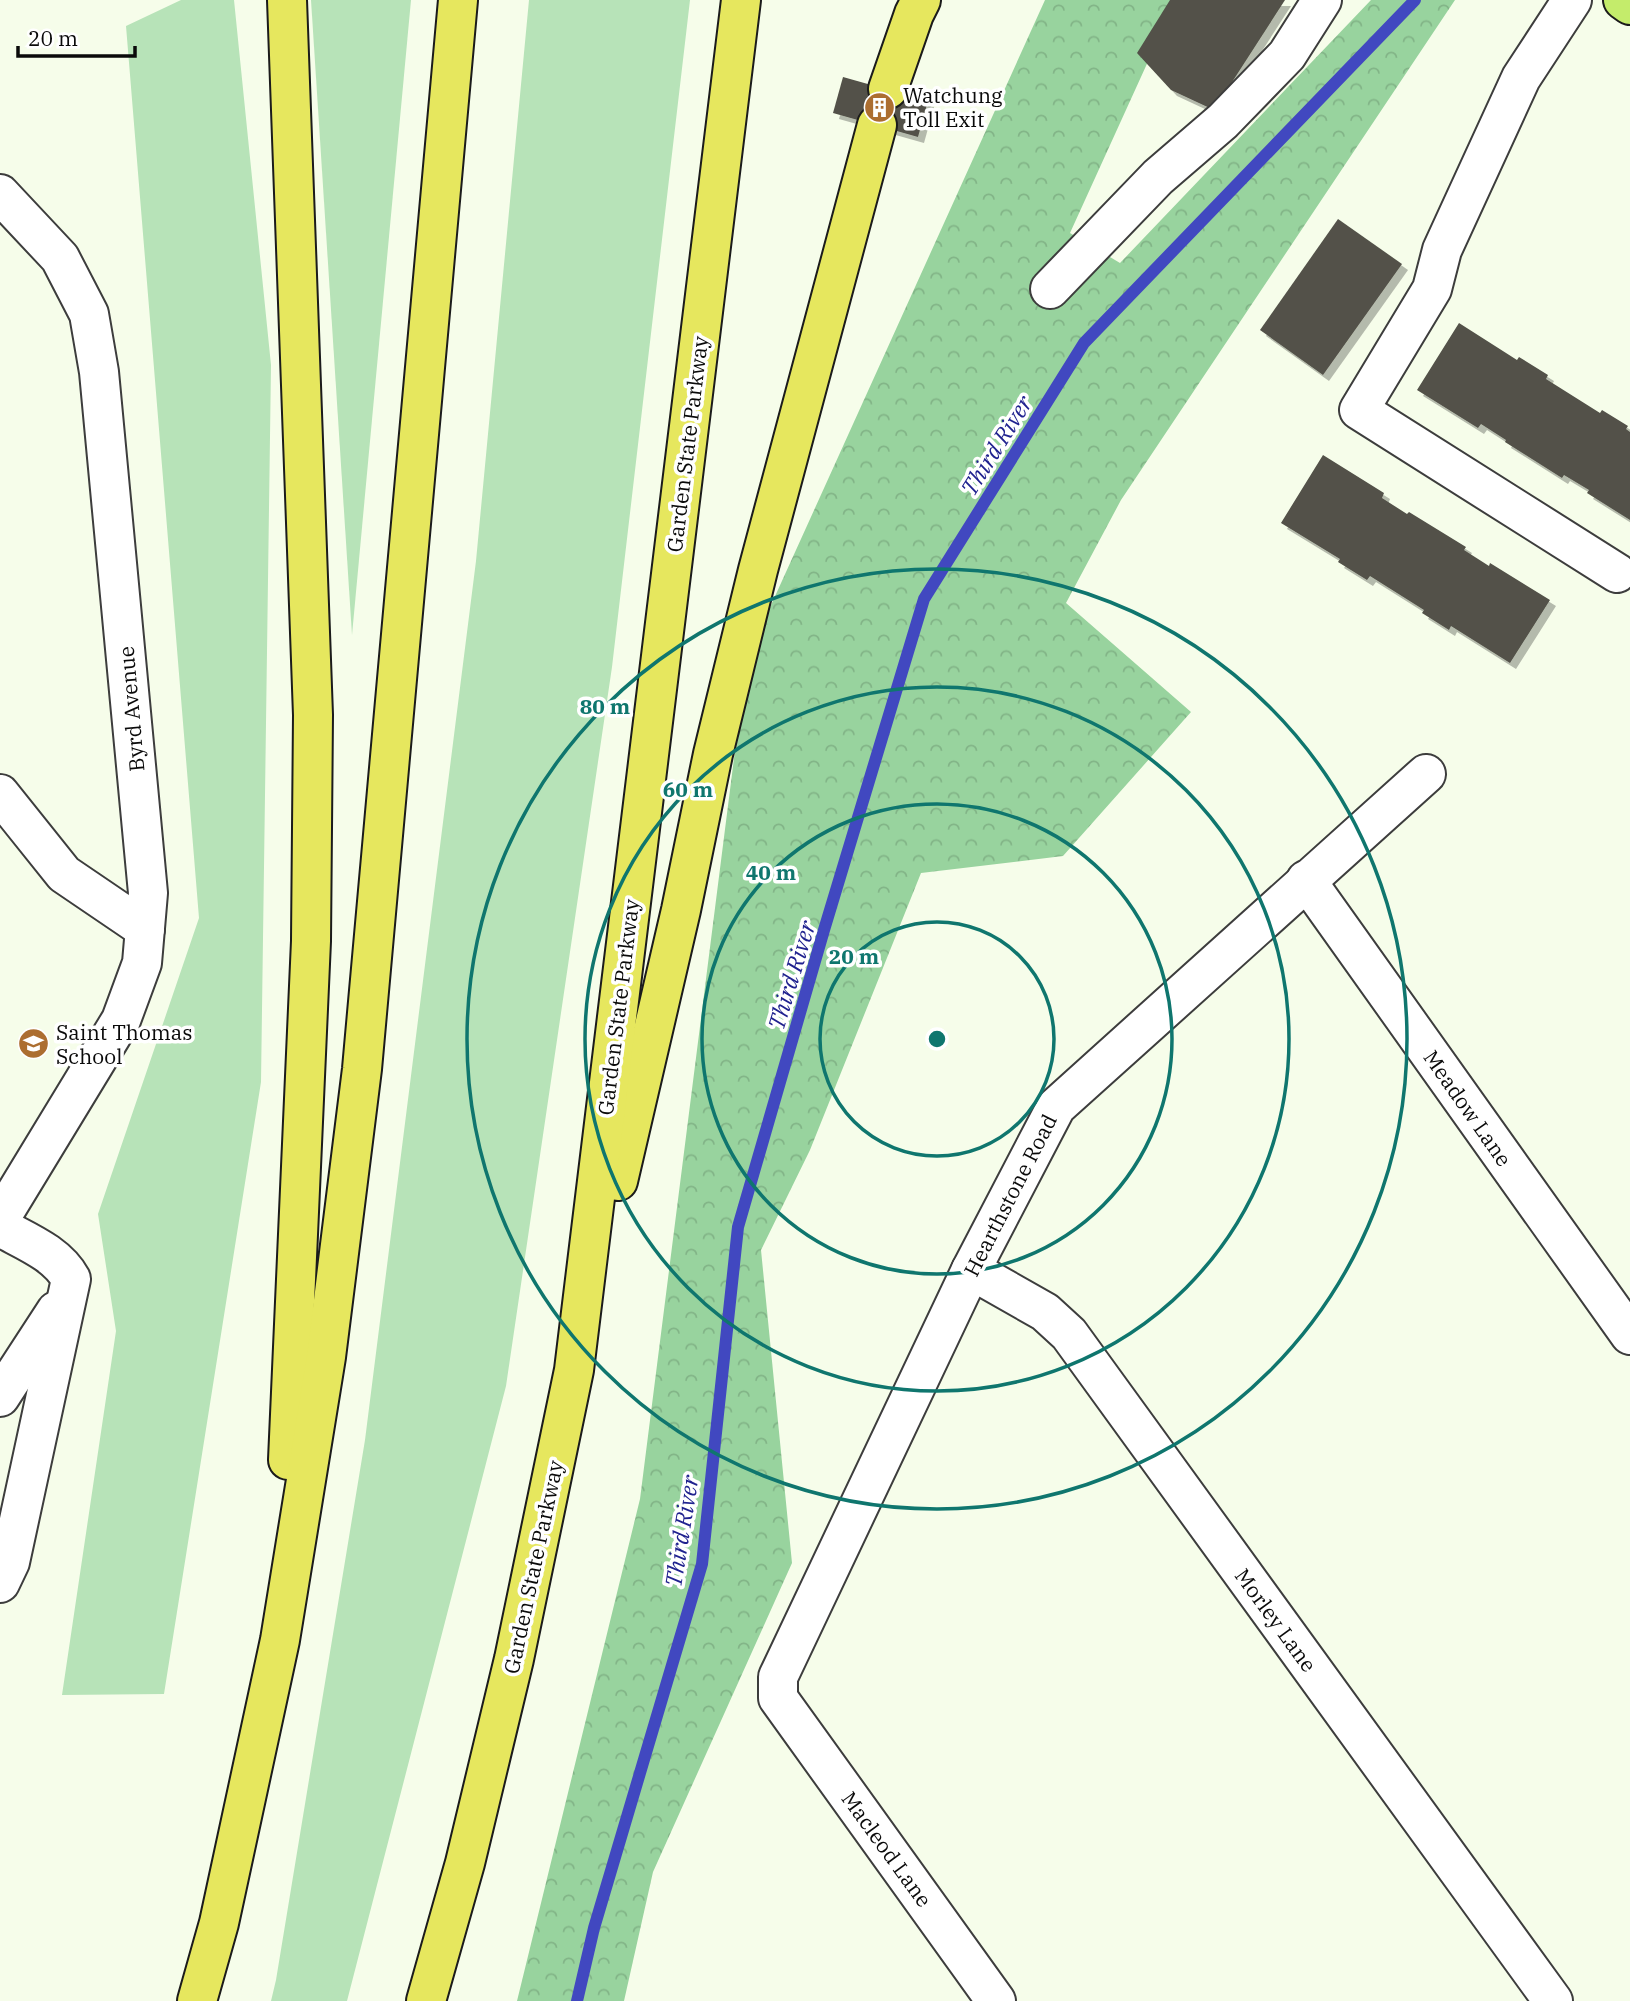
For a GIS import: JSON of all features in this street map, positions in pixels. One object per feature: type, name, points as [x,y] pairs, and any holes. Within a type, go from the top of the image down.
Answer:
[{"type":"highway","points":[[280,1640],[311,941],[313,715],[287,0]]},
{"type":"highway","points":[[197,2001],[219,1923],[280,1640],[326,1357],[362,1069],[458,0]]},
{"type":"highway","name":"Garden State Parkway","points":[[426,2001],[465,1863],[511,1672],[574,1370],[741,0]]},
{"type":"highway","points":[[574,1370],[681,910],[713,754],[761,557],[883,107],[921,0]]},
{"type":"main road","points":[[1623,0],[1630,5]]},
{"type":"street","points":[[1050,289],[1158,177],[1223,121],[1287,55],[1322,0]]},
{"type":"street","points":[[1572,0],[1521,78],[1442,250],[1432,289],[1359,410],[1617,573]]},
{"type":"street","name":"Byrd Avenue","points":[[0,194],[60,258],[89,314],[99,372],[148,893],[142,963],[121,1020],[0,1219]]},
{"type":"street","name":"Hearthstone Road","points":[[778,1698],[778,1677],[971,1270],[1056,1107],[1426,774]]},
{"type":"street","points":[[0,794],[64,874],[145,929]]},
{"type":"street","name":"Meadow Lane","points":[[1306,880],[1630,1335]]},
{"type":"street","points":[[0,1227],[53,1257],[66,1268],[71,1279],[10,1562],[0,1583]]},
{"type":"street","name":"Morley Lane","points":[[971,1270],[1045,1312],[1069,1334],[1553,2001]]},
{"type":"street","points":[[0,1397],[68,1293]]},
{"type":"street","name":"Macleod Lane","points":[[778,1698],[996,2001]]},
{"type":"green space","points":[[181,0],[234,0],[271,365],[261,1082],[164,1694],[62,1695],[116,1331],[98,1214],[199,918],[126,26]]},
{"type":"green space","points":[[311,0],[411,0],[352,635]]},
{"type":"green space","points":[[529,0],[690,0],[612,667],[506,1386],[347,2001],[271,2001],[365,1440],[476,561]]},
{"type":"green space","points":[[1045,0],[1176,0],[1070,233],[1120,263],[1371,0],[1455,0],[1121,500],[1066,603],[1191,712],[1063,856],[921,873],[810,1150],[761,1250],[792,1563],[653,1872],[624,2001],[517,2001],[640,1499],[739,719],[753,645]]},
{"type":"building","points":[[1170,0],[1285,0],[1214,110],[1171,90],[1137,53]]},
{"type":"building","name":"Watchung Toll Exit","points":[[843,77],[928,101],[918,137],[833,113]]},
{"type":"building","points":[[1338,219],[1402,264],[1323,375],[1260,330]]},
{"type":"building","points":[[1459,323],[1517,360],[1519,357],[1548,375],[1546,379],[1600,413],[1602,410],[1628,426],[1630,520],[1587,493],[1589,490],[1564,475],[1562,478],[1481,424],[1478,428],[1417,390]]},
{"type":"building","points":[[1323,455],[1384,493],[1382,498],[1407,514],[1409,512],[1466,547],[1464,550],[1489,566],[1490,563],[1550,600],[1510,663],[1451,626],[1449,630],[1422,613],[1424,610],[1370,576],[1367,580],[1338,562],[1340,559],[1281,523]]},
{"type":"waterway","name":"Third River","points":[[577,2001],[594,1928],[702,1564],[738,1227],[924,599],[1084,343],[1415,0]]},
{"type":"place","name":"Watchung Toll Exit","points":[[880,107]]},
{"type":"place","name":"Saint Thomas School","points":[[33,1044]]}]
